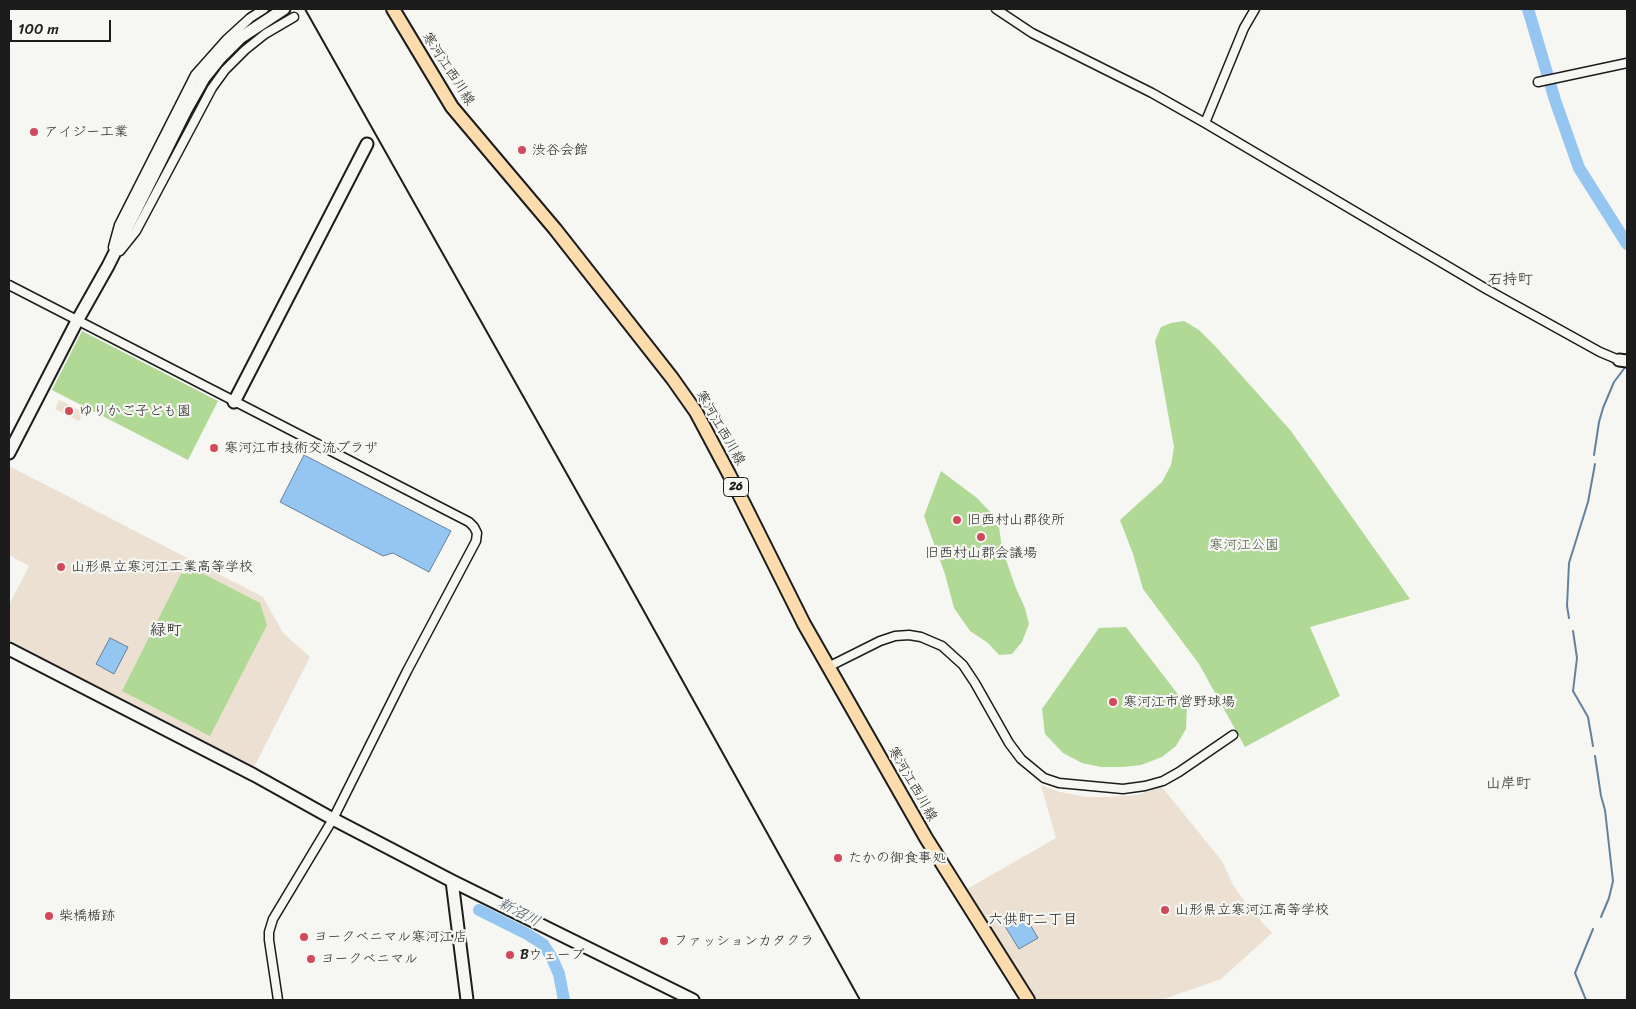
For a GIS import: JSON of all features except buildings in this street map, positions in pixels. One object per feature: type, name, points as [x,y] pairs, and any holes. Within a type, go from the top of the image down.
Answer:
[{"type":"main road","name":"寒河江西川線","points":[[393,9],[452,107],[555,229],[672,378],[696,412],[804,624],[828,667],[926,838],[1028,1000]]},
{"type":"street","points":[[108,266],[119,225],[195,75],[227,39],[250,18],[264,9]]},
{"type":"street","points":[[9,453],[77,321],[127,230],[186,110],[204,78],[240,38],[284,9]]},
{"type":"street","points":[[996,9],[1032,33],[1152,93],[1205,123],[1488,290],[1600,352],[1624,361]]},
{"type":"street","points":[[1205,123],[1244,28],[1254,9]]},
{"type":"street","points":[[108,266],[136,231],[212,88],[225,70],[265,34],[294,17]]},
{"type":"street","points":[[1538,82],[1627,63]]},
{"type":"street","points":[[234,402],[367,144]]},
{"type":"street","points":[[9,285],[469,522],[477,533],[476,541],[407,671],[333,819],[279,908],[271,926],[269,940],[278,1000]]},
{"type":"street","points":[[828,667],[880,641],[895,636],[921,637],[942,646],[963,665],[1009,744],[1021,759],[1044,778],[1059,783],[1123,789],[1146,786],[1163,781],[1179,772],[1233,734]]},
{"type":"street","points":[[9,649],[254,775],[333,819],[452,881],[693,1000]]},
{"type":"street","points":[[452,881],[467,1000]]},
{"type":"shaded area","name":"ゆりかご子ども園","points":[[59,400],[83,412],[79,421],[55,409]]},
{"type":"shaded area","points":[[9,466],[263,597],[283,633],[310,657],[254,767],[9,641],[9,605],[29,566],[9,555]]},
{"type":"shaded area","name":"山形県立寒河江高等学校","points":[[1041,785],[1060,792],[1087,797],[1138,795],[1161,786],[1222,861],[1233,885],[1249,908],[1272,933],[1221,979],[1161,1000],[1028,1000],[960,893],[1056,838]]},
{"type":"green space","name":"寒河江公園","points":[[1184,321],[1199,330],[1216,347],[1291,431],[1410,599],[1310,627],[1340,696],[1245,747],[1199,664],[1143,589],[1133,554],[1120,520],[1162,482],[1171,465],[1174,447],[1155,341],[1161,327]]},
{"type":"green space","points":[[82,331],[218,401],[188,460],[52,390]]},
{"type":"green space","points":[[941,471],[977,498],[994,516],[999,527],[1002,548],[1025,608],[1029,624],[1022,642],[1012,654],[999,655],[988,643],[970,631],[954,608],[945,574],[924,516]]},
{"type":"green space","points":[[198,571],[260,603],[267,625],[210,736],[122,691],[181,574]]},
{"type":"green space","points":[[1126,627],[1187,706],[1186,729],[1176,746],[1162,757],[1141,765],[1101,767],[1082,763],[1063,753],[1045,734],[1042,709],[1099,628]]},
{"type":"water","points":[[304,455],[451,531],[429,572],[393,553],[383,556],[280,502]]},
{"type":"water","points":[[110,638],[128,647],[114,674],[96,664]]},
{"type":"water","points":[[1022,911],[1038,938],[1019,949],[1003,923]]},
{"type":"waterway","points":[[1528,9],[1555,100],[1579,168],[1627,244]]},
{"type":"waterway","points":[[1594,455],[1603,408],[1614,382],[1626,366]]},
{"type":"waterway","points":[[1569,618],[1567,606],[1569,563],[1588,502],[1595,464]]},
{"type":"waterway","points":[[1573,631],[1577,658],[1573,691],[1588,717],[1593,746]]},
{"type":"waterway","points":[[1595,756],[1605,810],[1613,881],[1609,898],[1601,917]]},
{"type":"waterway","name":"新沼川","points":[[479,910],[543,944],[559,974],[564,1000]]},
{"type":"waterway","points":[[1586,1000],[1575,973],[1593,929]]},
{"type":"railway","points":[[305,9],[621,570],[860,1000]]},
{"type":"place","name":"アイジー工業","points":[[34,132]]},
{"type":"place","name":"渋谷会館","points":[[522,150]]},
{"type":"place","name":"ゆりかご子ども園","points":[[69,411]]},
{"type":"place","name":"寒河江市技術交流プラザ","points":[[214,448]]},
{"type":"place","name":"旧西村山郡役所","points":[[957,520]]},
{"type":"place","name":"旧西村山郡会議場","points":[[981,537]]},
{"type":"place","name":"山形県立寒河江工業高等学校","points":[[61,567]]},
{"type":"place","name":"寒河江市営野球場","points":[[1113,702]]},
{"type":"place","name":"たかの御食事処","points":[[838,858]]},
{"type":"place","name":"山形県立寒河江高等学校","points":[[1165,910]]},
{"type":"place","name":"柴橋楯跡","points":[[49,916]]},
{"type":"place","name":"ヨークベニマル寒河江店","points":[[304,937]]},
{"type":"place","name":"ファッションカタクラ","points":[[664,941]]},
{"type":"place","name":"Bウェーブ","points":[[510,955]]},
{"type":"place","name":"ヨークベニマル","points":[[311,959]]},
{"type":"district","name":"石持町","points":[[1510,280]]},
{"type":"district","name":"緑町","points":[[166,631]]},
{"type":"district","name":"山岸町","points":[[1508,784]]},
{"type":"district","name":"六供町二丁目","points":[[1033,920]]}]
